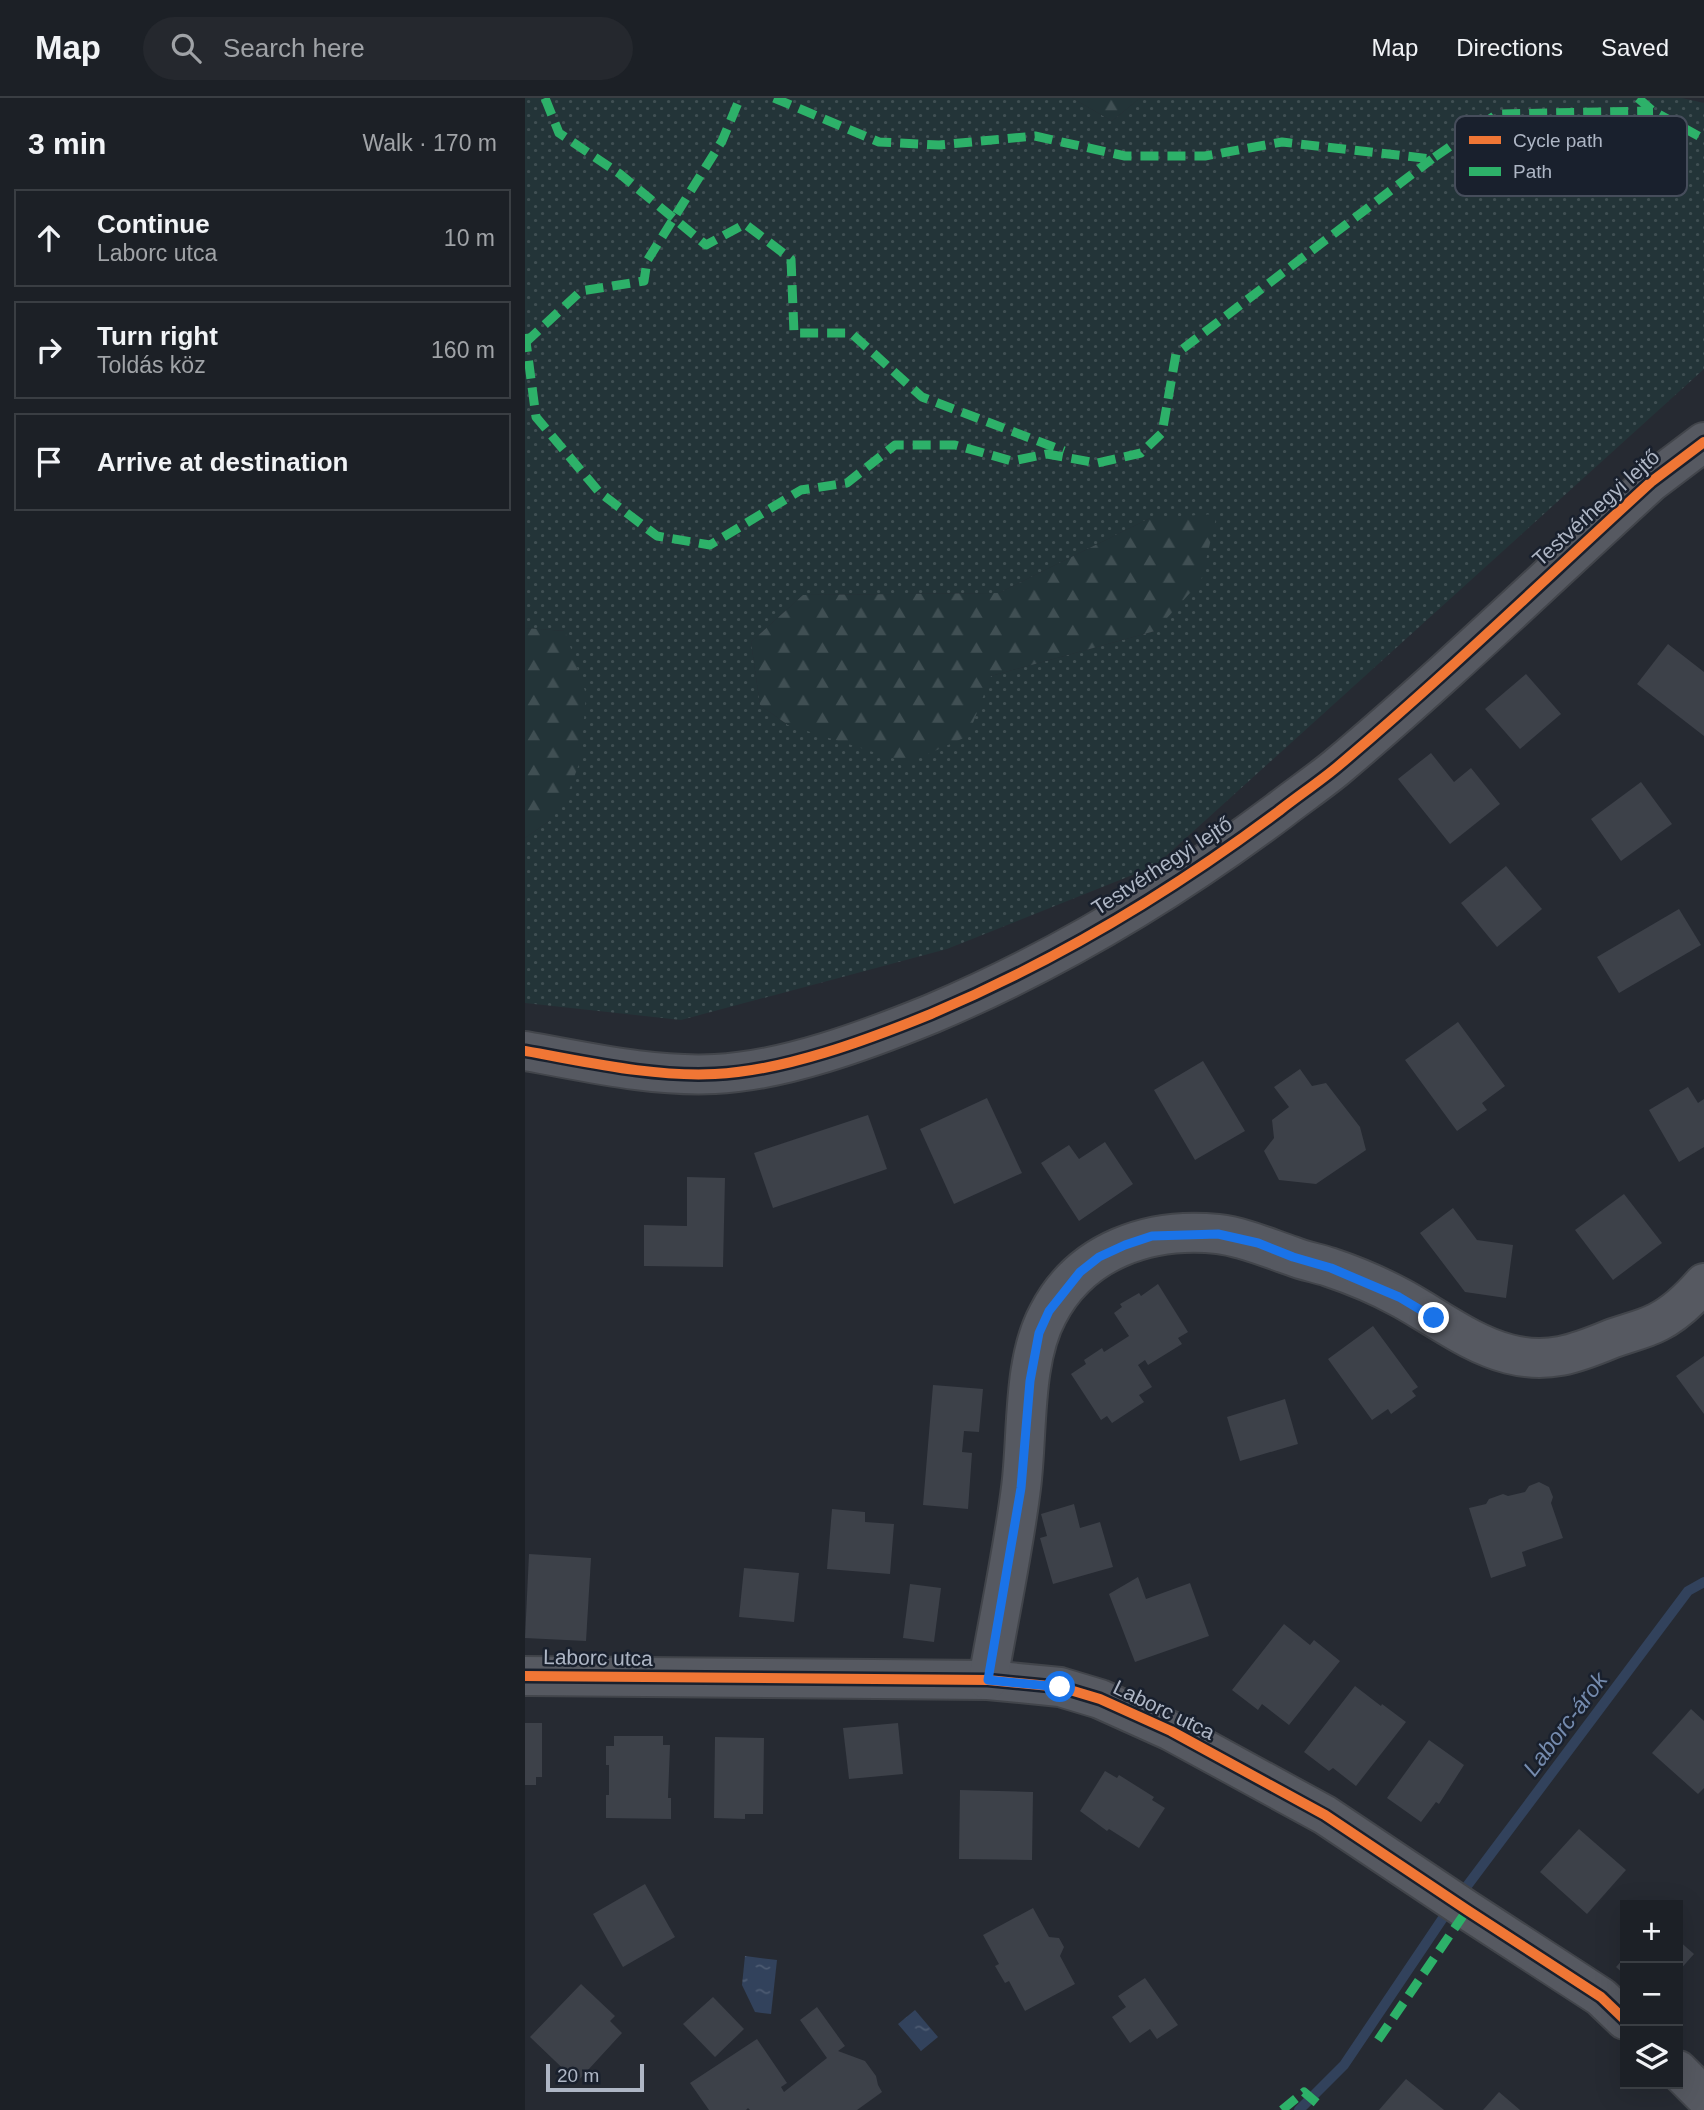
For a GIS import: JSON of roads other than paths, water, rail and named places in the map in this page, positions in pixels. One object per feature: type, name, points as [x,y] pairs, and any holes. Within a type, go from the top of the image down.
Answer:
[{"type":"street","name":"Testvérhegyi lejtő","points":[[525,1051],[613,1067],[678,1074],[758,1070],[897,1028],[1032,967],[1165,892],[1336,768],[1651,482],[1704,442]]},
{"type":"street","points":[[988,1680],[1021,1488],[1030,1381],[1039,1333],[1049,1311],[1062,1293],[1080,1272],[1099,1257],[1152,1236],[1218,1234],[1258,1243],[1331,1268],[1399,1297],[1487,1347],[1535,1359],[1561,1357],[1587,1350],[1658,1322],[1681,1307],[1704,1283]]},
{"type":"street","name":"Laborc utca","points":[[525,1676],[988,1680],[1060,1687],[1100,1699],[1171,1731],[1325,1815],[1601,1997],[1620,2015]]},
{"type":"street","points":[[1683,2075],[1704,2096]]},
{"type":"water","points":[[745,1956],[777,1960],[771,2014],[755,2012],[742,1985]]},
{"type":"water","points":[[915,2010],[938,2037],[921,2051],[898,2024]]},
{"type":"waterway","name":"Laborc-árok","points":[[1461,1894],[1688,1591],[1704,1582]]},
{"type":"waterway","name":"Laborc-árok","points":[[1299,2110],[1344,2065],[1445,1915]]}]
